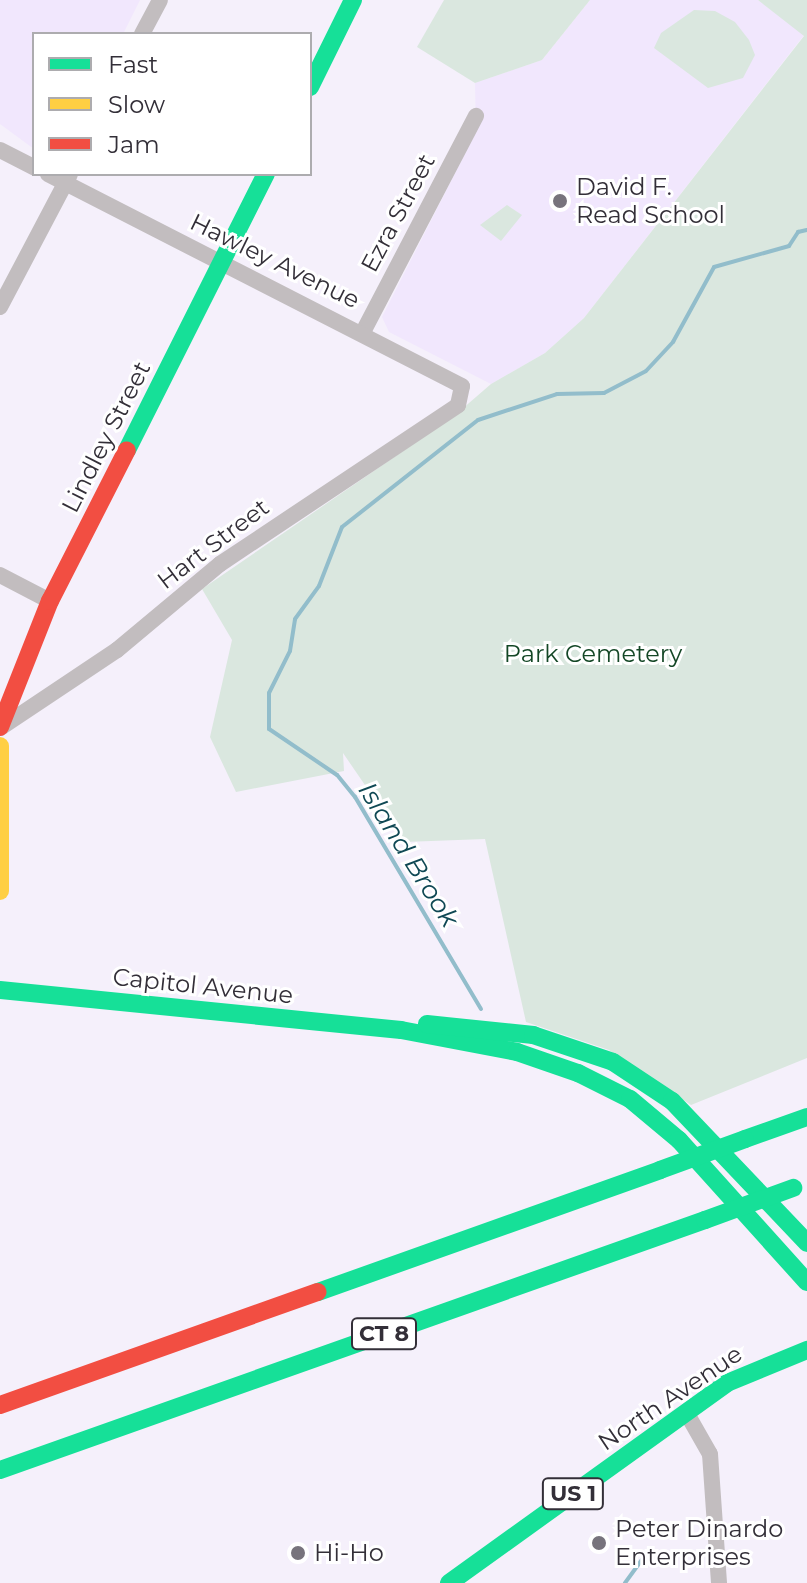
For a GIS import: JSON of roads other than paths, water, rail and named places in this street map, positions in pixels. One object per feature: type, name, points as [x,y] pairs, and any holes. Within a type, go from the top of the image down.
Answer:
[{"type":"main road","points":[[312,83],[353,0]]},
{"type":"main road","name":"Lindley Street","points":[[0,727],[50,601],[265,176]]},
{"type":"main road","points":[[0,746],[0,891]]},
{"type":"main road","name":"Capitol Avenue","points":[[0,990],[401,1030],[517,1052],[578,1073],[630,1099],[679,1140],[807,1282]]},
{"type":"main road","name":"Capitol Avenue","points":[[401,1030],[435,1022],[533,1035],[613,1062],[672,1101],[803,1236]]},
{"type":"main road","name":"CT 8","points":[[0,1405],[807,1117]]},
{"type":"main road","name":"CT 8","points":[[0,1470],[800,1186]]},
{"type":"main road","name":"North Avenue","points":[[449,1583],[686,1412],[757,1367],[807,1350]]},
{"type":"street","points":[[143,32],[160,0]]},
{"type":"street","name":"Ezra Street","points":[[363,332],[476,116]]},
{"type":"street","points":[[0,150],[32,166]]},
{"type":"street","points":[[0,307],[67,178]]},
{"type":"street","name":"Hawley Avenue","points":[[67,178],[462,386],[458,405]]},
{"type":"street","name":"Hart Street","points":[[0,727],[117,650],[220,564],[458,405]]},
{"type":"street","points":[[0,575],[50,601]]},
{"type":"street","points":[[686,1412],[710,1454],[719,1583]]},
{"type":"waterway","name":"Island Brook","points":[[481,1009],[355,797],[337,775],[269,729],[269,693],[290,651],[295,619],[319,586],[342,527],[478,420],[557,394],[604,393],[646,371],[673,342],[714,267],[789,246],[798,232],[807,230]]},
{"type":"waterway","name":"Island Brook","points":[[625,1583],[642,1560]]},
{"type":"place","name":"David F. Read School","points":[[560,201]]},
{"type":"place","name":"Peter Dinardo Enterprises","points":[[599,1543]]},
{"type":"place","name":"Hi-Ho","points":[[298,1553]]},
{"type":"park label","name":"Park Cemetery","points":[[593,654]]}]
